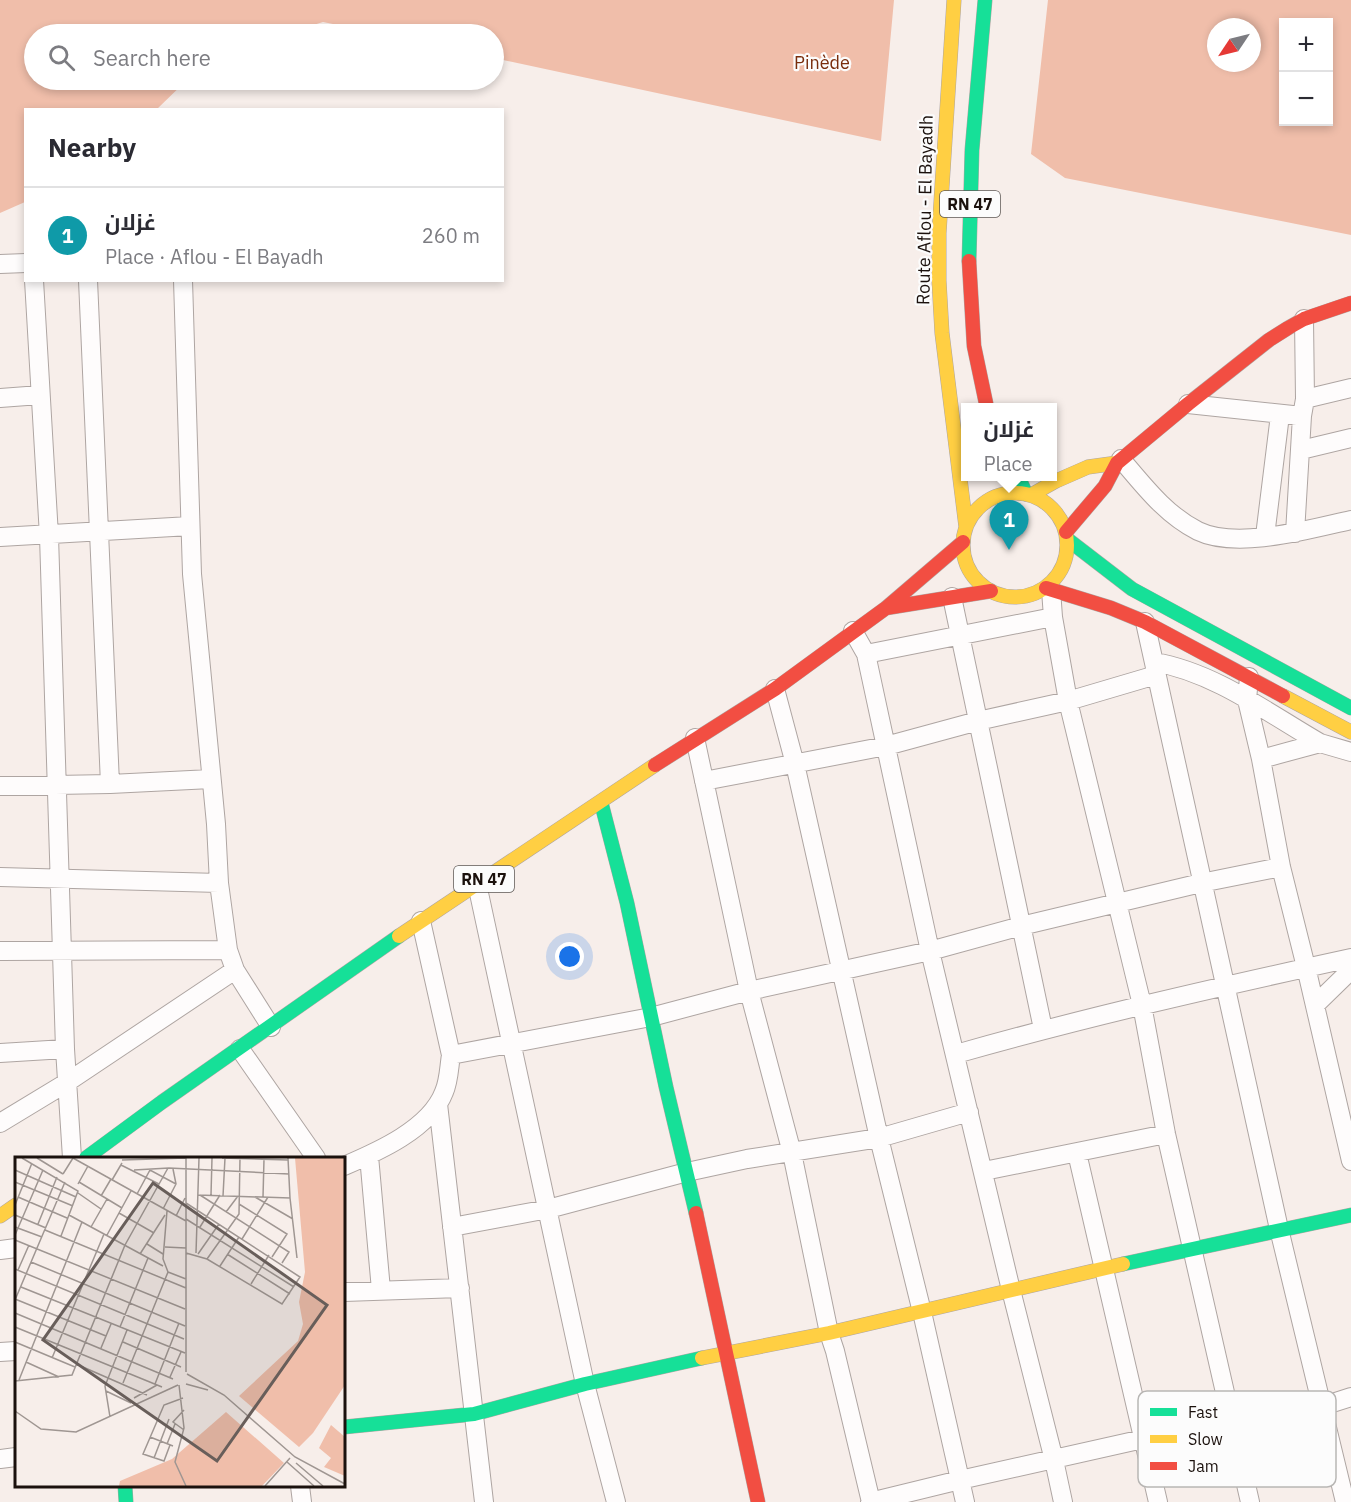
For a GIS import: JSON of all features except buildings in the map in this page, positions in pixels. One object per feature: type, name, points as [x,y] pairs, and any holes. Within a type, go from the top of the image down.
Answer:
[{"type":"main road","name":"Route Aflou - El Bayadh","points":[[954,0],[939,233],[939,281],[942,333],[966,527]]},
{"type":"main road","name":"RN 47","points":[[986,0],[976,92],[969,282],[970,327],[986,403]]},
{"type":"main road","points":[[1067,536],[1105,486],[1119,461],[1188,404],[1269,340],[1304,319],[1351,303]]},
{"type":"main road","points":[[1057,481],[1088,467],[1119,461]]},
{"type":"main road","points":[[1020,481],[1029,495]]},
{"type":"main road","points":[[1029,495],[1056,481]]},
{"type":"main road","points":[[1004,495],[1029,495],[1043,501],[1061,520],[1067,536],[1067,553],[1063,566],[1048,589],[1019,598],[1004,596],[991,591],[970,571],[963,542],[966,527],[973,514],[984,503],[1004,495]]},
{"type":"main road","points":[[1067,536],[1132,589],[1351,708]]},
{"type":"main road","name":"RN 47","points":[[85,1157],[421,921],[695,738],[775,689],[886,608],[963,542]]},
{"type":"main road","points":[[1048,589],[1111,608],[1145,622],[1351,732]]},
{"type":"main road","name":"RN 47","points":[[886,608],[991,591]]},
{"type":"main road","points":[[601,802],[627,903],[758,1502]]},
{"type":"main road","points":[[0,1216],[15,1206]]},
{"type":"main road","points":[[345,1427],[474,1414],[585,1384],[727,1352],[829,1333],[1104,1268],[1351,1215]]},
{"type":"main road","points":[[124,1487],[126,1502]]},
{"type":"street","points":[[0,264],[24,263]]},
{"type":"street","points":[[34,282],[49,536],[66,1083],[84,1157]]},
{"type":"street","points":[[88,282],[110,784]]},
{"type":"street","points":[[183,282],[192,574],[219,883],[228,950],[235,970],[271,1027]]},
{"type":"street","points":[[1295,533],[1304,408],[1304,319]]},
{"type":"street","points":[[1188,404],[1280,415],[1304,408],[1351,388]]},
{"type":"street","points":[[0,398],[40,395]]},
{"type":"street","points":[[1265,536],[1280,415]]},
{"type":"street","points":[[1301,450],[1351,438]]},
{"type":"street","points":[[1119,461],[1152,496],[1180,520],[1199,531],[1216,537],[1239,539],[1295,533],[1351,519]]},
{"type":"street","points":[[0,537],[49,536],[190,526]]},
{"type":"street","points":[[1048,589],[1068,701],[1142,1005],[1166,1134],[1225,1391]]},
{"type":"street","points":[[952,597],[1043,1029]]},
{"type":"street","points":[[866,654],[1053,617]]},
{"type":"street","points":[[1145,622],[1279,1229],[1319,1391]]},
{"type":"street","points":[[853,631],[866,654],[930,951],[1063,1502]]},
{"type":"street","points":[[704,781],[886,746],[978,721],[1068,701],[1155,668],[1172,665],[1247,700],[1320,743],[1351,752]]},
{"type":"street","points":[[1249,677],[1247,700],[1261,759],[1281,867],[1351,1161]]},
{"type":"street","points":[[775,689],[843,969],[879,1138],[922,1312],[965,1502]]},
{"type":"street","points":[[695,738],[749,991],[792,1153],[829,1333],[871,1502],[1138,1440]]},
{"type":"street","points":[[1261,759],[1320,743]]},
{"type":"street","points":[[0,786],[56,786],[211,779]]},
{"type":"street","points":[[451,1055],[651,1017],[749,991],[930,951],[1021,926],[1281,867]]},
{"type":"street","points":[[0,877],[219,883]]},
{"type":"street","points":[[477,884],[513,1042],[585,1384],[616,1502]]},
{"type":"street","points":[[345,1166],[369,1156],[404,1136],[438,1104],[447,1082],[451,1055],[421,921]]},
{"type":"street","points":[[0,951],[228,950]]},
{"type":"street","points":[[956,1054],[1043,1029],[1351,958]]},
{"type":"street","points":[[0,1123],[66,1083],[235,970]]},
{"type":"street","points":[[1315,1005],[1351,970]]},
{"type":"street","points":[[240,1048],[315,1157]]},
{"type":"street","points":[[0,1053],[65,1049]]},
{"type":"street","points":[[438,1104],[484,1502]]},
{"type":"street","points":[[452,1227],[548,1209],[687,1172],[879,1138],[969,1112]]},
{"type":"street","points":[[984,1172],[1166,1134]]},
{"type":"street","points":[[1077,1153],[1138,1417]]},
{"type":"street","points":[[369,1156],[381,1290]]},
{"type":"street","points":[[0,1250],[15,1248]]},
{"type":"street","points":[[345,1292],[460,1288]]},
{"type":"street","points":[[0,1352],[15,1350]]},
{"type":"street","points":[[1336,1402],[1351,1397]]},
{"type":"street","points":[[0,1459],[15,1457]]},
{"type":"street","points":[[1336,1463],[1345,1502]]},
{"type":"street","points":[[300,1487],[302,1502]]},
{"type":"street","points":[[1154,1487],[1158,1502]]},
{"type":"street","points":[[1247,1487],[1250,1502]]},
{"type":"green space","name":"Pinède","points":[[0,0],[894,0],[881,141],[504,60],[504,24],[333,24],[323,22],[317,24],[24,24],[24,90],[177,90],[158,108],[24,108],[24,202],[0,213]]},
{"type":"green space","points":[[1048,0],[1351,0],[1351,235],[1065,178],[1031,154]]},
{"type":"traffic: fast","points":[[969,261],[972,150],[985,0]]},
{"type":"traffic: fast","points":[[1020,481],[1026,494]]},
{"type":"traffic: fast","points":[[1067,539],[1132,589],[1351,708]]},
{"type":"traffic: fast","points":[[601,802],[627,903],[666,1087],[696,1213]]},
{"type":"traffic: fast","points":[[87,1157],[399,936]]},
{"type":"traffic: fast","points":[[1123,1264],[1351,1215]]},
{"type":"traffic: fast","points":[[345,1427],[474,1414],[585,1384],[702,1358]]},
{"type":"traffic: fast","points":[[125,1487],[126,1502]]},
{"type":"traffic: slow","points":[[954,0],[939,233],[939,281],[942,333],[966,527]]},
{"type":"traffic: slow","points":[[1057,481],[1088,467],[1117,463]]},
{"type":"traffic: slow","points":[[1031,495],[1056,481]]},
{"type":"traffic: slow","points":[[1015,493],[1035,497],[1052,508],[1063,525],[1067,545],[1063,565],[1052,582],[1035,593],[1015,597],[995,593],[978,582],[967,565],[963,545],[967,525],[978,508],[995,497],[1015,493]]},
{"type":"traffic: slow","points":[[1283,696],[1351,732]]},
{"type":"traffic: slow","points":[[399,936],[655,765]]},
{"type":"traffic: slow","points":[[0,1216],[15,1206]]},
{"type":"traffic: slow","points":[[702,1358],[829,1333],[1123,1264]]},
{"type":"traffic: jam","points":[[969,261],[974,346],[986,403]]},
{"type":"traffic: jam","points":[[1066,532],[1105,486],[1117,463],[1188,404],[1269,340],[1288,328],[1304,319],[1351,303]]},
{"type":"traffic: jam","points":[[655,765],[775,689],[886,608],[963,542]]},
{"type":"traffic: jam","points":[[1046,588],[1111,608],[1145,622],[1283,696]]},
{"type":"traffic: jam","points":[[886,608],[991,591]]},
{"type":"traffic: jam","points":[[696,1213],[758,1502]]},
{"type":"place","name":"غزلان","points":[[1009,550]]}]
